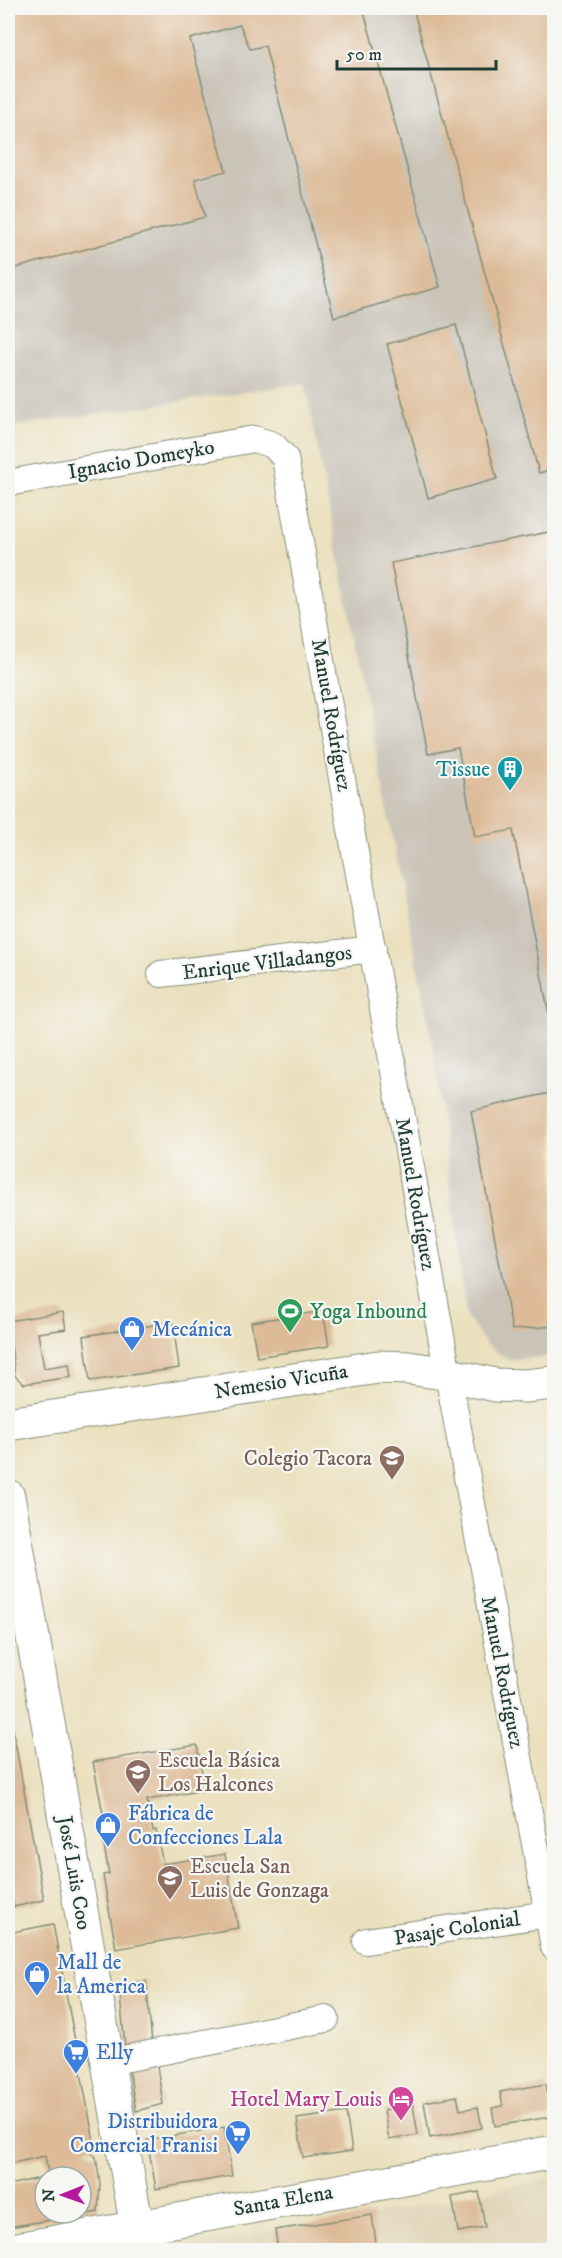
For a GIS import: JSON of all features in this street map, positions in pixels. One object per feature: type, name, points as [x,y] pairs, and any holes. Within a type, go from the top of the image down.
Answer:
[{"type":"street","name":"Ignacio Domeyko","points":[[8,483],[245,440],[254,439],[273,445]]},
{"type":"street","name":"Manuel Rodríguez","points":[[273,445],[280,451],[288,467],[448,1374],[555,1947]]},
{"type":"street","name":"Enrique Villadangos","points":[[161,974],[373,949]]},
{"type":"street","name":"Nemesio Vicuña","points":[[8,1424],[364,1368],[408,1368],[495,1385],[525,1386],[555,1383]]},
{"type":"street","name":"José Luis Coo","points":[[8,1496],[139,2238]]},
{"type":"street","name":"Pasaje Colonial","points":[[366,1941],[548,1914]]},
{"type":"street","points":[[108,2062],[326,2019]]},
{"type":"street","name":"Santa Elena","points":[[12,2250],[139,2238],[555,2152]]},
{"type":"shaded area","points":[[8,8],[554,8],[554,1356],[508,1360],[486,1344],[466,1316],[434,1053],[305,383],[8,427]]},
{"type":"shaded area","points":[[554,2177],[554,2250],[170,2250],[372,2215]]},
{"type":"building","points":[[8,8],[363,8],[440,287],[334,317],[265,46],[250,49],[240,25],[190,39],[226,171],[195,179],[205,217],[8,270]]},
{"type":"building","points":[[413,8],[554,8],[554,469],[539,473]]},
{"type":"building","points":[[456,325],[497,479],[428,498],[387,344]]},
{"type":"building","name":"Tissue","points":[[554,531],[554,1025],[551,1025],[513,830],[475,837],[458,748],[428,754],[391,563]]},
{"type":"building","points":[[554,1092],[554,1326],[512,1330],[471,1111]]},
{"type":"building","name":"Yoga Inbound","points":[[323,1311],[329,1346],[257,1357],[251,1322]]},
{"type":"building","points":[[63,1312],[66,1329],[38,1333],[44,1368],[69,1364],[71,1377],[24,1384],[15,1376],[8,1321]]},
{"type":"building","name":"Mecánica","points":[[173,1322],[179,1368],[90,1381],[84,1336]]},
{"type":"building","points":[[8,1703],[44,1900],[14,1907],[13,1902],[8,1903]]},
{"type":"building","points":[[197,1745],[205,1790],[147,1800],[153,1831],[156,1830],[163,1864],[225,1854],[238,1928],[116,1949],[103,1875],[109,1874],[103,1840],[108,1839],[93,1762]]},
{"type":"building","points":[[53,1924],[95,2147],[85,2149],[96,2157],[100,2184],[98,2212],[93,2213],[93,2165],[47,2165],[45,2156],[8,2164],[8,1933]]},
{"type":"building","points":[[146,1981],[153,2053],[126,2057],[119,1985]]},
{"type":"building","points":[[157,2066],[163,2104],[136,2111],[129,2070]]},
{"type":"building","points":[[546,2084],[551,2117],[495,2126],[492,2108],[503,2106],[500,2092]]},
{"type":"building","points":[[457,2096],[460,2110],[478,2107],[482,2128],[430,2138],[424,2102]]},
{"type":"building","name":"Hotel Mary Louis","points":[[413,2105],[418,2135],[389,2140],[384,2110]]},
{"type":"building","points":[[346,2112],[352,2151],[303,2158],[297,2119]]},
{"type":"building","points":[[224,2127],[232,2176],[156,2189],[147,2140]]},
{"type":"building","points":[[33,2180],[33,2223],[8,2227],[8,2185]]},
{"type":"building","points":[[479,2192],[485,2227],[458,2232],[452,2197]]},
{"type":"building","points":[[372,2215],[377,2250],[278,2250],[275,2230]]},
{"type":"place","name":"Tissue","points":[[510,792]]},
{"type":"place","name":"Yoga Inbound","points":[[290,1334]]},
{"type":"place","name":"Mecánica","points":[[132,1352]]},
{"type":"place","name":"Colegio Tacora","points":[[392,1481]]},
{"type":"place","name":"Escuela Básica Los Halcones","points":[[138,1795]]},
{"type":"place","name":"Fábrica de Confecciones Lala","points":[[108,1848]]},
{"type":"place","name":"Escuela San Luis de Gonzaga","points":[[170,1901]]},
{"type":"place","name":"Mall de la America","points":[[37,1997]]},
{"type":"place","name":"Elly","points":[[76,2075]]},
{"type":"place","name":"Hotel Mary Louis","points":[[401,2122]]},
{"type":"place","name":"Distribuidora Comercial Franisi","points":[[238,2156]]}]
